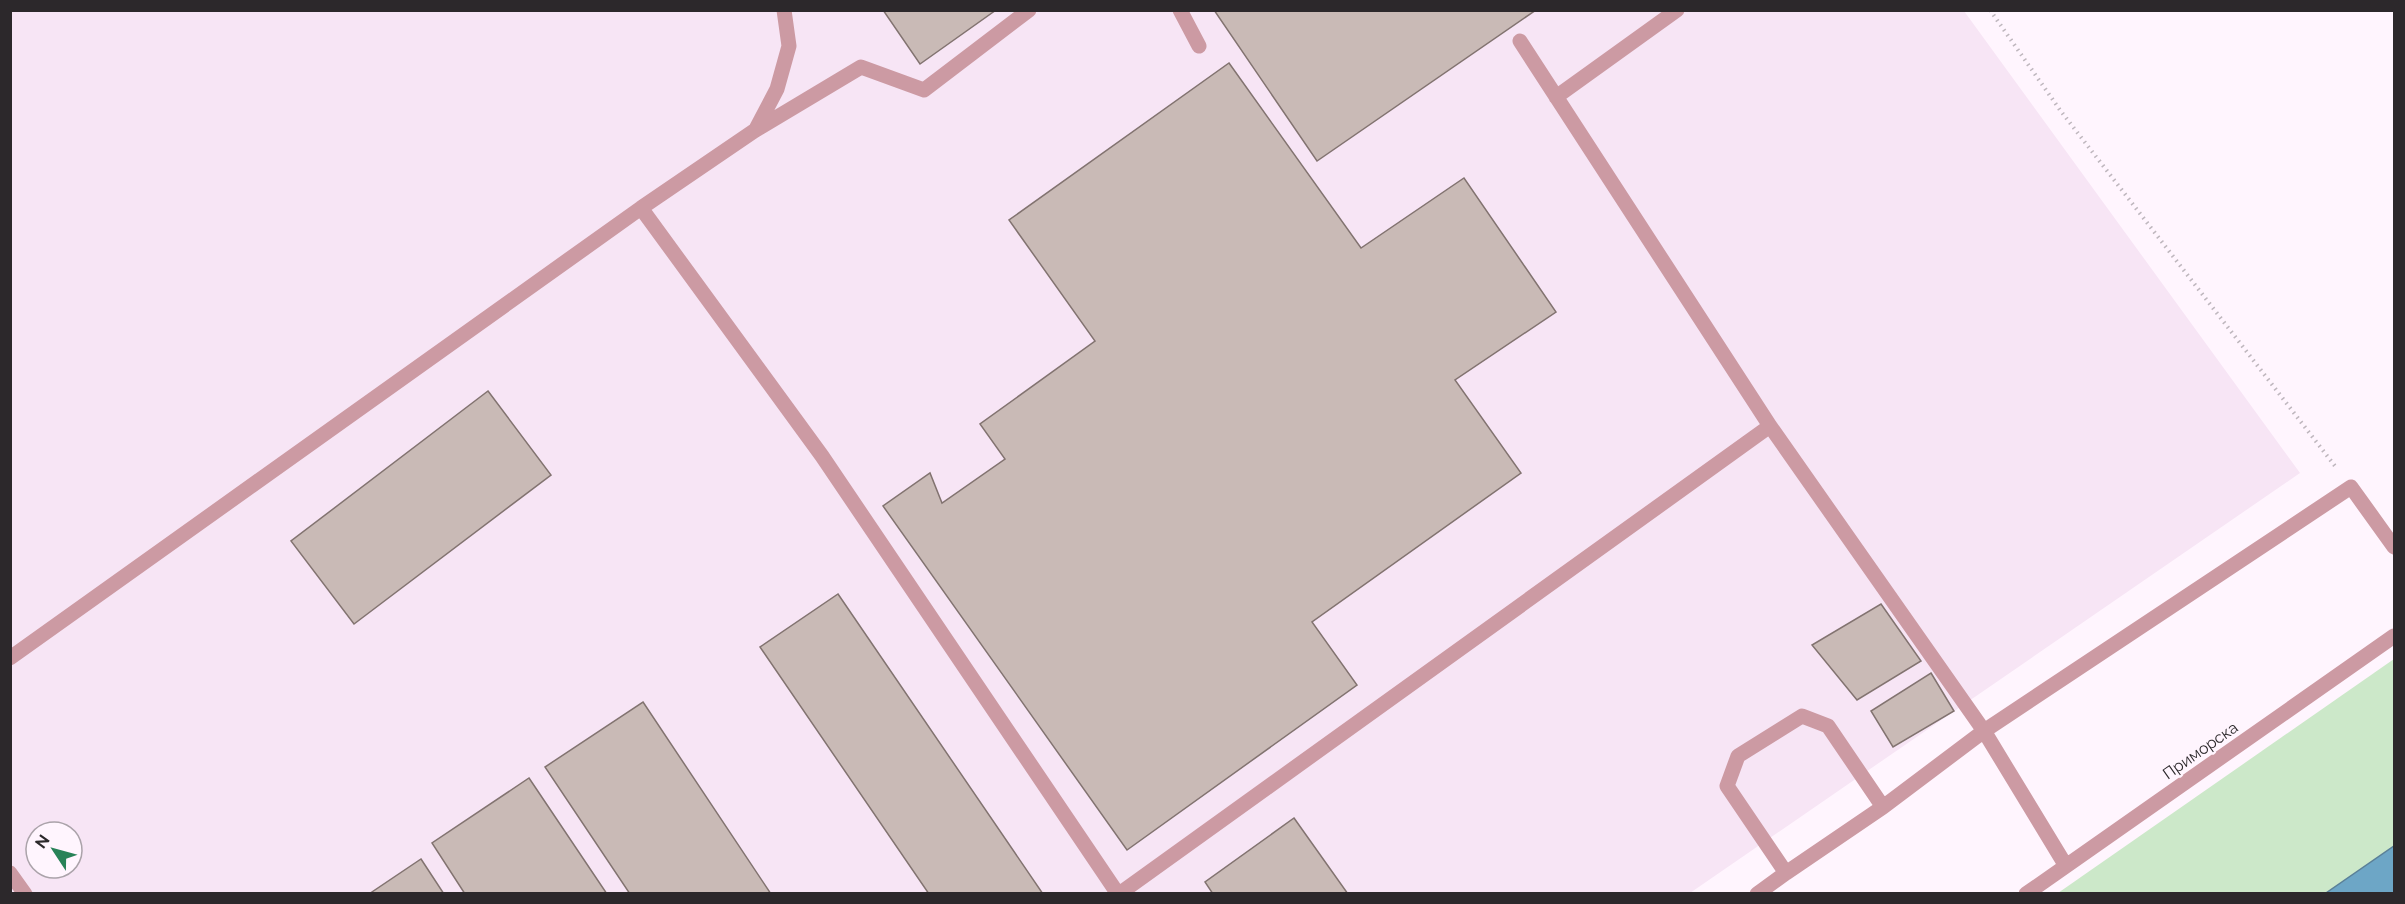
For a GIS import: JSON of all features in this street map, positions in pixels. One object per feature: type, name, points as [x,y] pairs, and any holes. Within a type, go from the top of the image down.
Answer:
[{"type":"street","points":[[754,131],[777,89],[789,46],[784,10]]},
{"type":"street","points":[[10,658],[641,208],[754,131],[861,67],[924,90],[1029,10]]},
{"type":"street","points":[[1180,10],[1199,46]]},
{"type":"street","points":[[1556,97],[1677,10]]},
{"type":"street","points":[[1520,41],[1770,426],[1984,731],[2066,866]]},
{"type":"street","points":[[641,208],[822,456],[1119,893],[1770,426]]},
{"type":"street","points":[[1757,894],[1883,807],[1984,731],[2351,487],[2394,547]]},
{"type":"street","name":"Приморска","points":[[2026,894],[2394,636]]},
{"type":"street","points":[[1786,873],[1727,786],[1738,756],[1802,716],[1828,726],[1883,807]]},
{"type":"street","points":[[10,873],[25,894]]},
{"type":"path","points":[[1990,10],[2060,110],[2351,487]]},
{"type":"shaded area","points":[[10,11],[1964,11],[2300,473],[1690,893],[11,893]]},
{"type":"green space","points":[[2394,659],[2394,846],[2326,893],[2058,893]]},
{"type":"water","points":[[2394,846],[2394,893],[2326,893]]},
{"type":"building","points":[[883,10],[996,10],[920,64]]},
{"type":"building","points":[[1214,10],[1536,10],[1317,161]]},
{"type":"building","points":[[1229,63],[1361,248],[1464,178],[1556,312],[1455,380],[1521,473],[1312,622],[1357,685],[1127,850],[883,506],[930,473],[942,503],[1005,459],[980,424],[1095,341],[1009,220]]},
{"type":"building","points":[[488,391],[551,475],[354,624],[291,541]]},
{"type":"building","points":[[838,594],[1043,894],[929,894],[760,647]]},
{"type":"building","points":[[1881,604],[1921,661],[1857,700],[1812,645]]},
{"type":"building","points":[[1931,673],[1954,711],[1893,747],[1871,711]]},
{"type":"building","points":[[643,702],[771,894],[630,894],[545,767]]},
{"type":"building","points":[[529,778],[607,894],[465,894],[432,843]]},
{"type":"building","points":[[1294,818],[1348,894],[1213,894],[1205,882]]},
{"type":"building","points":[[421,859],[444,894],[369,894]]}]
